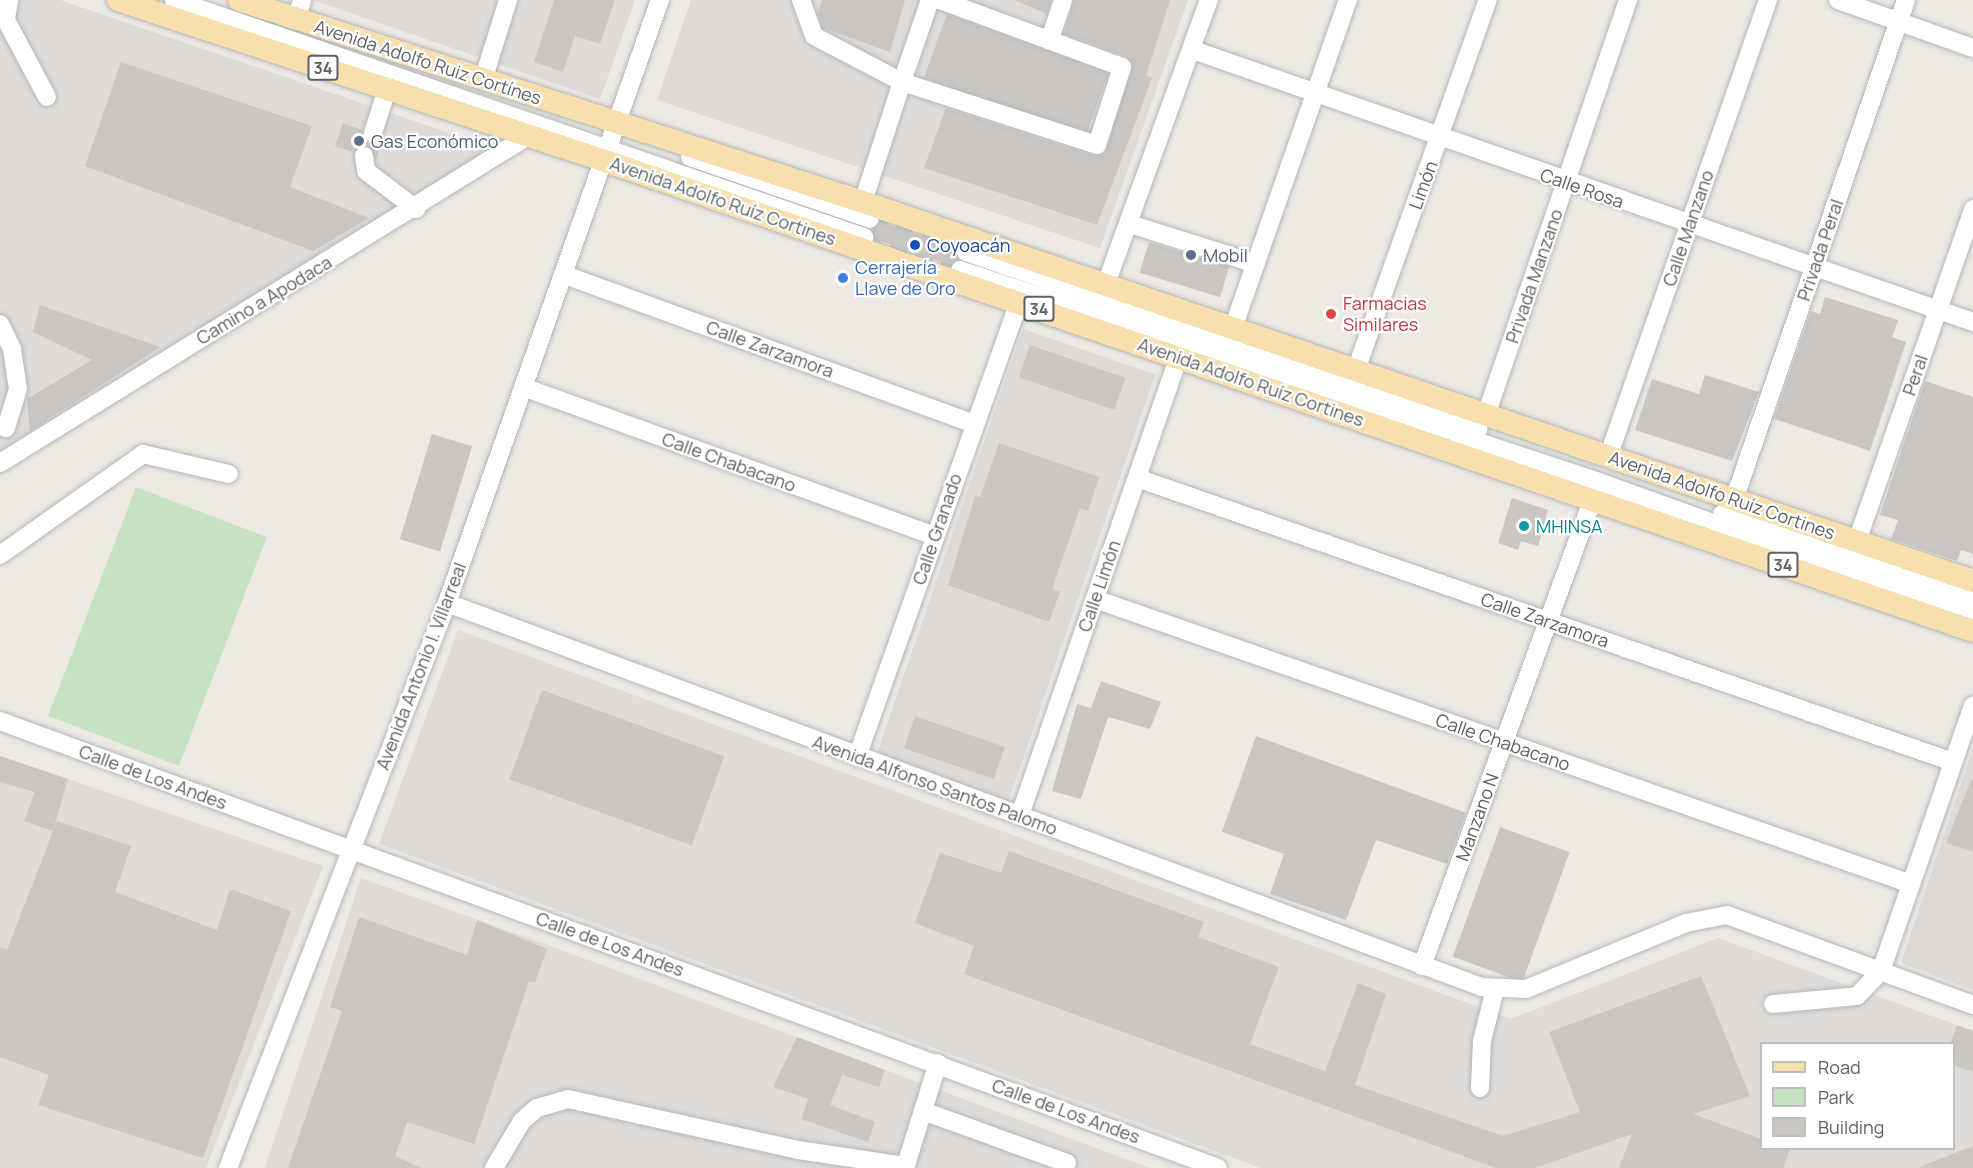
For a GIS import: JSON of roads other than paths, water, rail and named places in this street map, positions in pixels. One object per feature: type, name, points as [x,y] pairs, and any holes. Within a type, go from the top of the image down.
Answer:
[{"type":"main road","name":"34","points":[[118,0],[528,136]]},
{"type":"main road","name":"Avenida Adolfo Ruiz Cortínes","points":[[239,0],[299,10],[483,80],[612,140]]},
{"type":"main road","name":"Avenida Adolfo Ruíz Cortines","points":[[528,136],[612,140],[866,210],[1106,284],[1973,581]]},
{"type":"main road","name":"Avenida Adolfo Ruíz Cortines","points":[[612,140],[1019,302],[1973,631]]},
{"type":"street","points":[[9,0],[3,20],[47,97]]},
{"type":"street","points":[[174,0],[612,140]]},
{"type":"street","points":[[230,0],[612,140],[864,237]]},
{"type":"street","points":[[483,80],[508,0]]},
{"type":"street","name":"Avenida Antonio I. Villarreal","points":[[228,1168],[447,603],[565,275],[660,0]]},
{"type":"street","points":[[801,0],[814,36],[902,82],[1095,147],[1122,67],[940,0]]},
{"type":"street","points":[[866,210],[902,82],[930,0]]},
{"type":"street","points":[[1050,39],[1063,0]]},
{"type":"street","points":[[1106,284],[1130,224],[1209,0]]},
{"type":"street","points":[[1233,328],[1348,0]]},
{"type":"street","name":"Limón","points":[[1356,370],[1488,0]]},
{"type":"street","name":"Privada Manzano","points":[[1486,415],[1628,0]]},
{"type":"street","name":"Calle Manzano","points":[[1608,457],[1768,0]]},
{"type":"street","points":[[1838,0],[1973,48]]},
{"type":"street","name":"Privada Peral","points":[[1734,500],[1906,0]]},
{"type":"street","name":"Calle Rosa","points":[[1193,50],[1566,183],[1973,322]]},
{"type":"street","points":[[373,133],[387,89]]},
{"type":"street","name":"Camino a Apodaca","points":[[0,463],[416,209],[528,136]]},
{"type":"street","points":[[364,156],[366,171],[416,209]]},
{"type":"street","name":"Peral","points":[[1857,541],[1973,209]]},
{"type":"street","points":[[1130,224],[1256,264]]},
{"type":"street","points":[[966,252],[1973,600]]},
{"type":"street","points":[[960,270],[1599,482],[1973,617]]},
{"type":"street","name":"Calle Zarzamora","points":[[565,275],[974,424]]},
{"type":"street","name":"Calle Granado","points":[[857,757],[1019,302]]},
{"type":"street","points":[[0,324],[12,349],[18,389],[3,427],[17,452]]},
{"type":"street","name":"Calle Limón","points":[[1020,815],[1179,357]]},
{"type":"street","name":"Calle Chabacano","points":[[523,387],[935,536]]},
{"type":"street","points":[[0,555],[142,454],[230,474]]},
{"type":"street","name":"Calle Zarzamora","points":[[1137,478],[1953,762]]},
{"type":"street","name":"Manzano N","points":[[1422,966],[1593,499]]},
{"type":"street","name":"Calle Chabacano","points":[[1095,599],[1911,884]]},
{"type":"street","name":"Avenida Alfonso Santos Palomo","points":[[447,603],[1422,966],[1495,989],[1526,989],[1551,981],[1686,923],[1727,915],[1746,920],[1973,1005]]},
{"type":"street","points":[[1773,1004],[1857,996],[1881,971],[1973,705]]},
{"type":"street","name":"Calle de Los Andes","points":[[0,721],[1218,1168]]},
{"type":"street","points":[[1480,1088],[1482,1041],[1495,989]]},
{"type":"street","points":[[494,1168],[522,1121],[537,1108],[568,1098],[798,1150],[905,1167],[938,1064]]},
{"type":"street","points":[[923,1111],[1067,1163]]},
{"type":"tunnel","points":[[364,156],[373,133]]},
{"type":"tunnel","points":[[870,219],[966,252]]},
{"type":"tunnel","points":[[864,237],[960,270]]},
{"type":"place","name":"Gas Económico","points":[[359,141]]},
{"type":"place","name":"Coyoacán","points":[[915,245]]},
{"type":"place","name":"Mobil","points":[[1191,255]]},
{"type":"place","name":"Cerrajería Llave de Oro","points":[[843,278]]},
{"type":"place","name":"Farmacias Similares","points":[[1331,314]]},
{"type":"place","name":"MHINSA","points":[[1524,526]]}]
